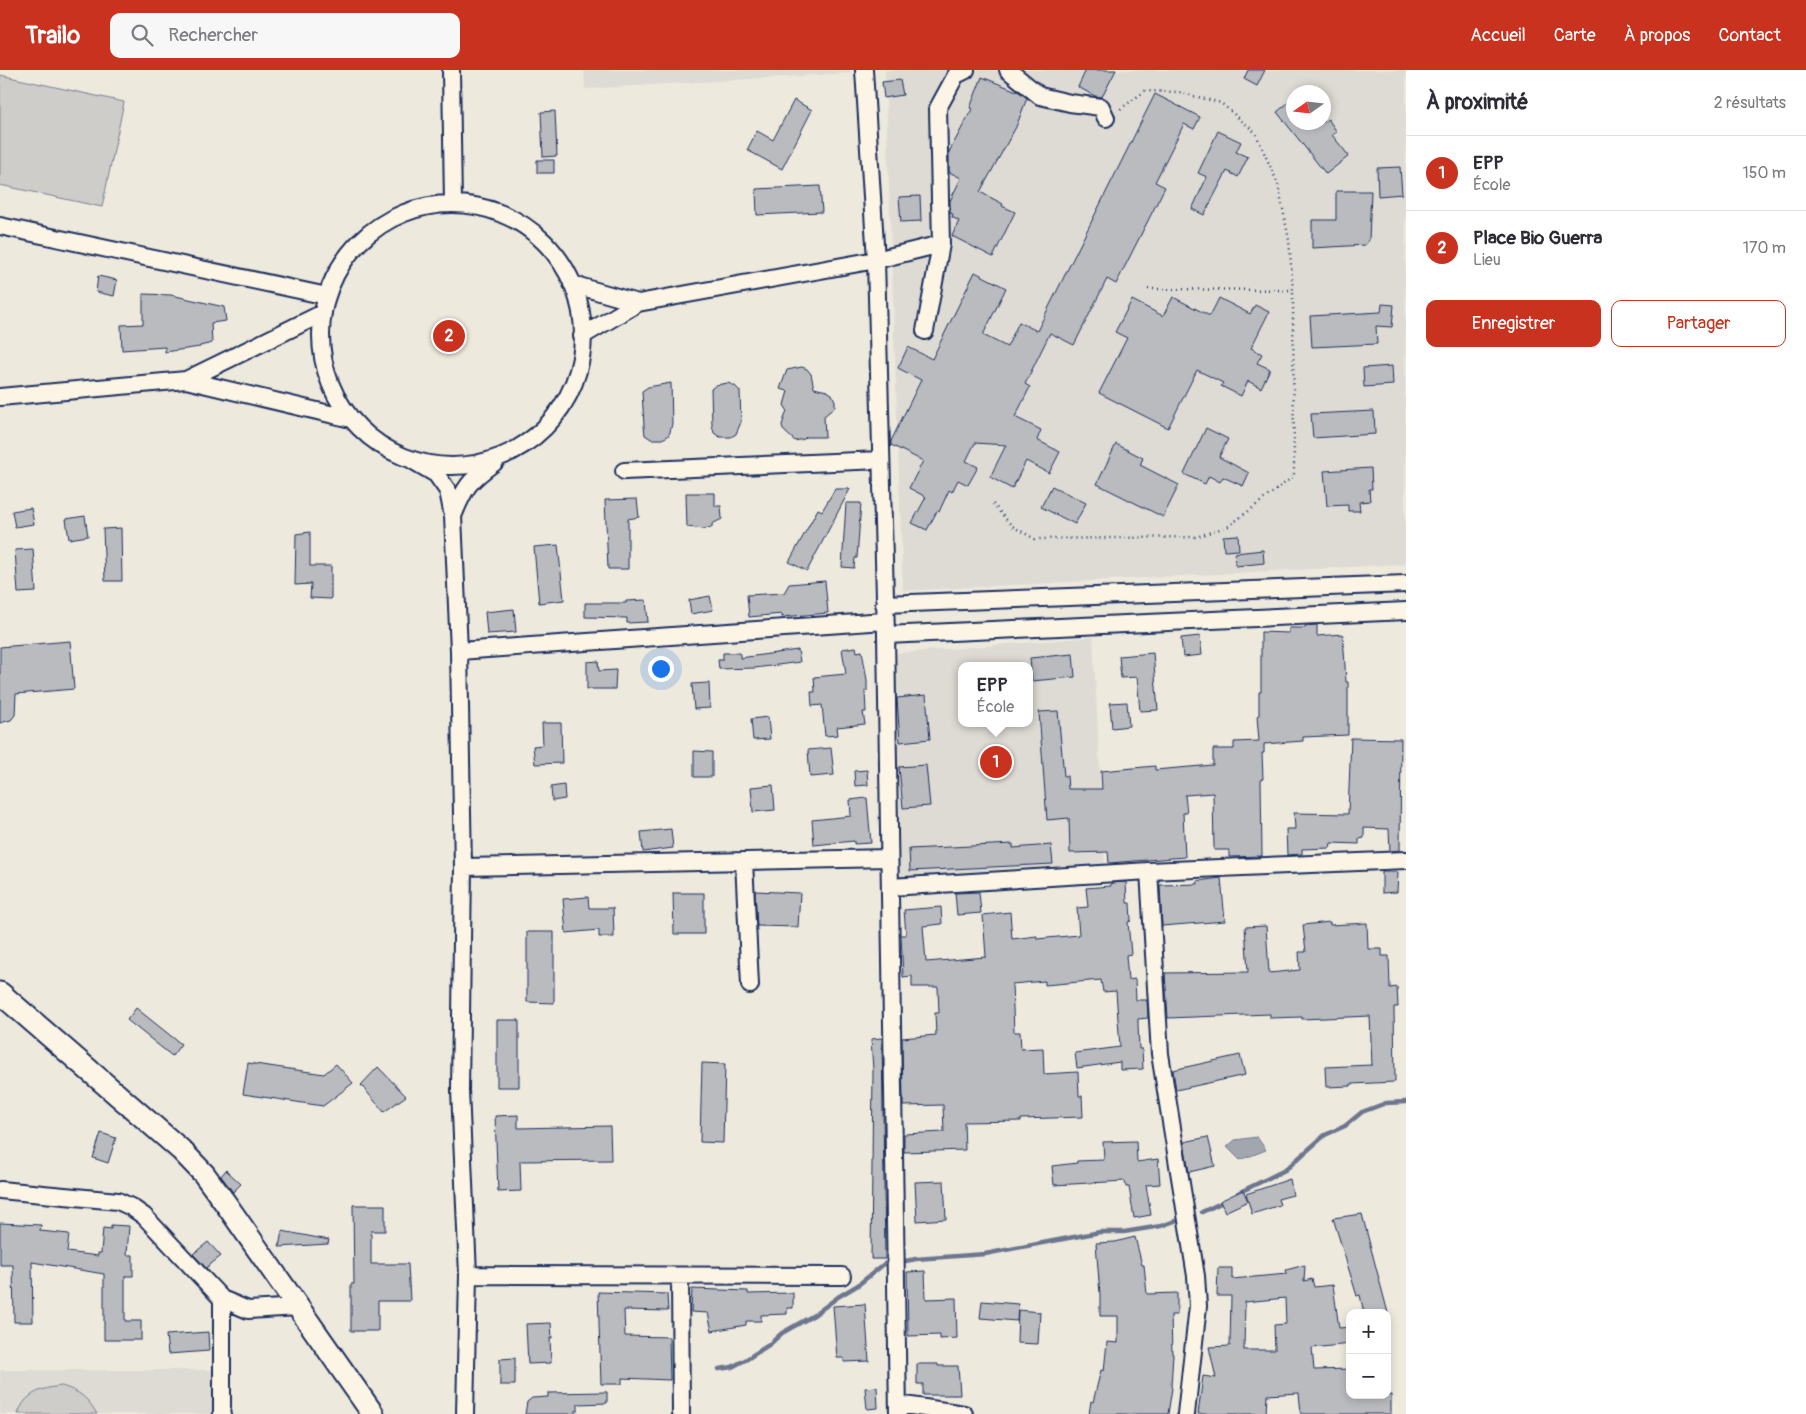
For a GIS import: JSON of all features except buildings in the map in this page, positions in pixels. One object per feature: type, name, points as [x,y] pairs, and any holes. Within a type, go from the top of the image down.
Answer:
[{"type":"main road","points":[[0,993],[181,1150],[204,1174],[373,1414]]},
{"type":"street","points":[[451,70],[453,204]]},
{"type":"street","points":[[864,70],[876,260],[890,887],[898,1409],[964,1414]]},
{"type":"street","points":[[1008,70],[1040,96],[1070,104],[1101,107],[1106,118]]},
{"type":"street","points":[[924,331],[941,244],[938,108],[959,72]]},
{"type":"street","points":[[412,460],[438,466],[464,466],[503,456],[520,448],[549,423],[570,392],[577,374],[582,336],[578,301],[572,284],[552,252],[536,236],[524,226],[498,212],[453,204],[425,207],[399,215],[375,229],[354,248],[338,270],[323,314],[322,332],[322,351],[326,369],[336,395],[351,418],[387,449],[412,460],[436,474],[448,491],[453,516],[459,651],[463,868],[460,1090],[468,1275],[465,1414]]},
{"type":"street","points":[[0,226],[328,296]]},
{"type":"street","points":[[582,336],[638,303],[876,260],[941,244]]},
{"type":"street","points":[[572,284],[638,303]]},
{"type":"street","points":[[186,380],[323,314]]},
{"type":"street","points":[[0,397],[186,380],[351,418]]},
{"type":"street","points":[[453,516],[463,492],[475,477],[503,456]]},
{"type":"street","points":[[624,471],[881,460]]},
{"type":"street","points":[[884,604],[1406,584]]},
{"type":"street","points":[[459,651],[885,628],[1406,610]]},
{"type":"street","points":[[463,868],[889,858]]},
{"type":"street","points":[[890,887],[1150,871],[1406,860]]},
{"type":"street","points":[[744,862],[750,986]]},
{"type":"street","points":[[1150,871],[1160,1054],[1196,1276],[1198,1306],[1186,1414]]},
{"type":"street","points":[[0,1190],[118,1201],[144,1216],[222,1299],[248,1310],[299,1307]]},
{"type":"street","points":[[468,1275],[842,1276]]},
{"type":"street","points":[[680,1276],[680,1414]]},
{"type":"street","points":[[222,1299],[222,1414]]},
{"type":"path","points":[[993,504],[1012,526],[1035,539],[1196,537],[1229,526],[1294,476],[1293,290],[1289,240],[1278,184],[1255,132],[1221,103],[1179,92],[1145,91],[1106,118]]},
{"type":"path","points":[[1148,289],[1293,290]]},
{"type":"shaded area","points":[[584,70],[850,70],[850,73],[585,89]]},
{"type":"shaded area","points":[[885,70],[1406,70],[1405,564],[903,591]]},
{"type":"shaded area","points":[[0,75],[124,102],[102,207],[0,185]]},
{"type":"shaded area","points":[[1093,637],[1105,869],[897,879],[889,654]]},
{"type":"shaded area","points":[[1257,1137],[1266,1150],[1240,1160],[1227,1147],[1235,1140]]},
{"type":"shaded area","points":[[0,1370],[213,1370],[213,1414],[0,1414]]},
{"type":"shaded area","points":[[62,1386],[82,1396],[90,1403],[97,1414],[18,1414],[30,1396],[41,1390]]},
{"type":"waterway","points":[[1238,1193],[1285,1170],[1325,1135],[1345,1126],[1362,1112],[1386,1103],[1406,1102]]},
{"type":"waterway","points":[[1202,1212],[1225,1201]]},
{"type":"waterway","points":[[900,1262],[985,1254],[1100,1232],[1124,1232],[1161,1226],[1175,1221]]},
{"type":"waterway","points":[[719,1369],[732,1367],[747,1359],[770,1344],[782,1333],[814,1315],[858,1285],[884,1264],[893,1263]]},
{"type":"place","name":"Place Bio Guerra","points":[[449,336]]},
{"type":"place","name":"EPP","points":[[996,762]]}]
